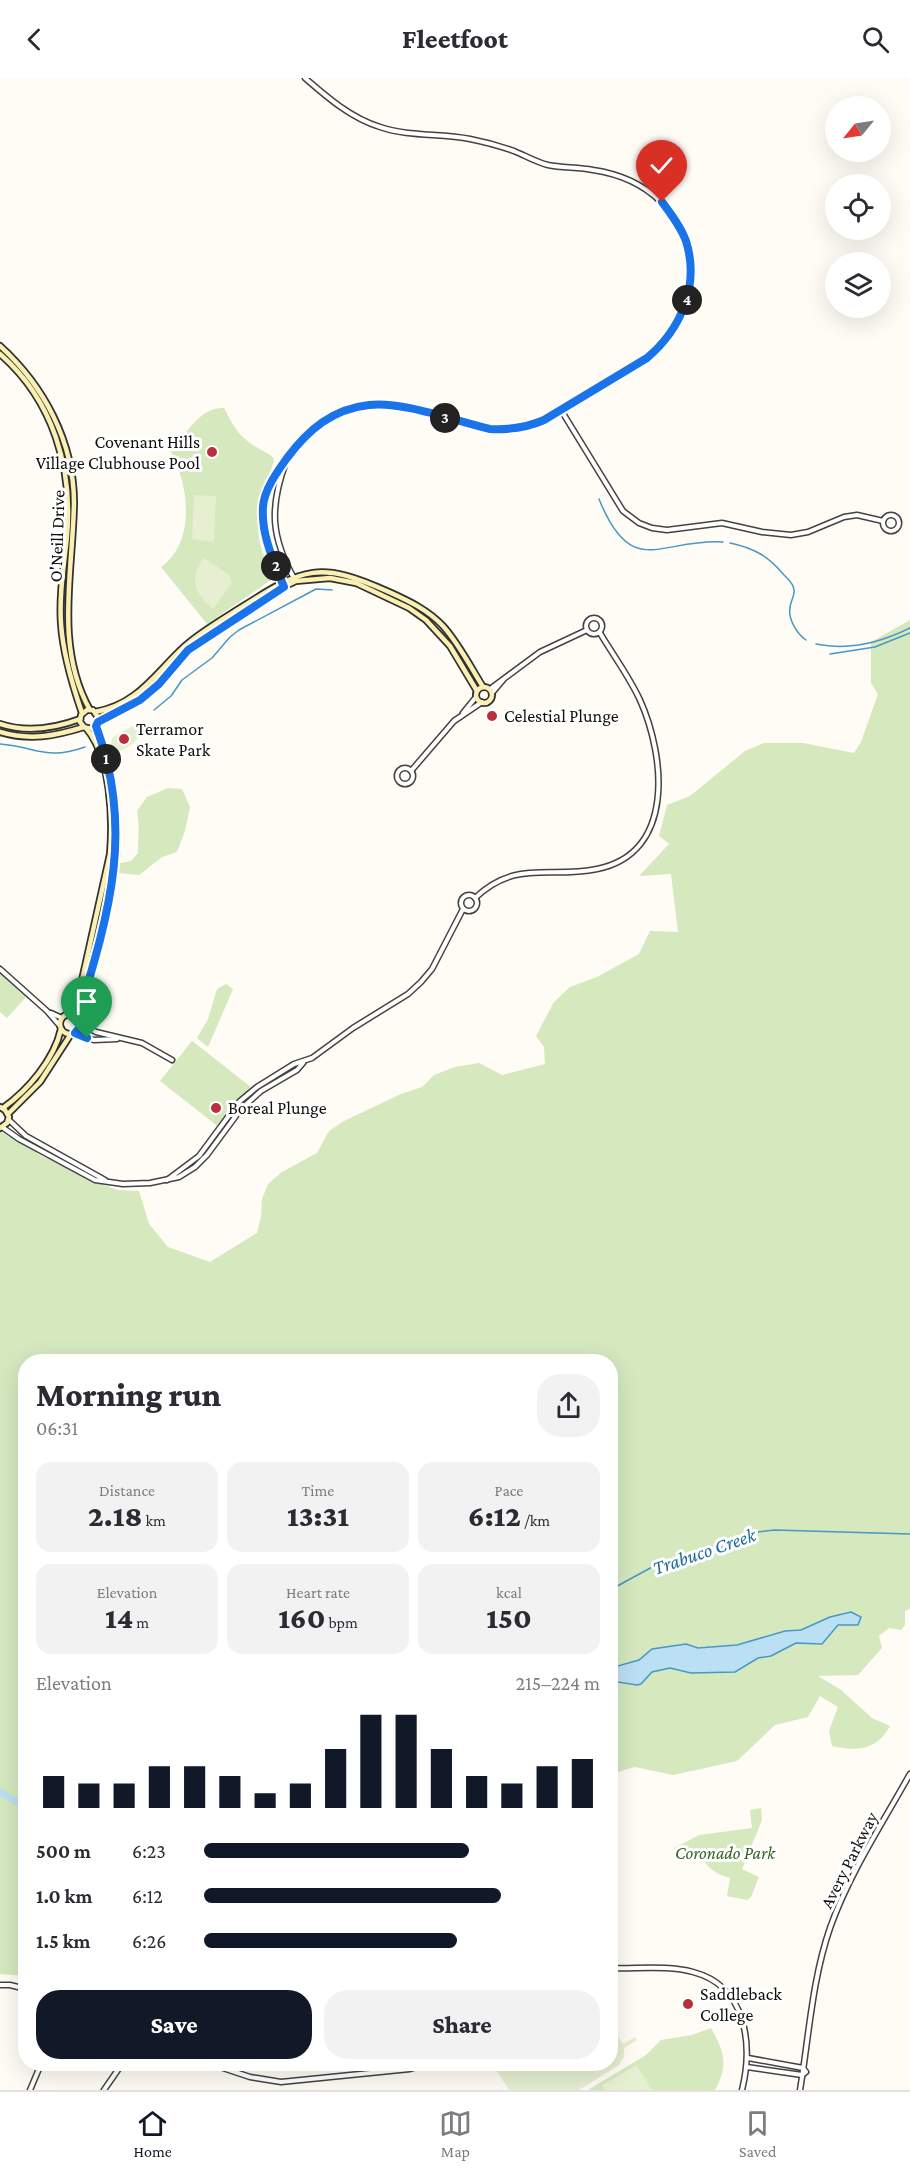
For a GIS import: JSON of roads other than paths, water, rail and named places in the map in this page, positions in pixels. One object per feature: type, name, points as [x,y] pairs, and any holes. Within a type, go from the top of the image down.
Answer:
[{"type":"main road","name":"O'Neill Drive","points":[[0,346],[29,375],[46,401],[66,449],[74,502],[68,624],[79,686],[93,711],[113,787],[117,830],[116,860],[80,1022],[40,1082],[1,1127]]},
{"type":"main road","name":"O'Neill Drive","points":[[0,354],[26,381],[46,413],[63,455],[68,507],[61,623],[65,654],[82,713]]},
{"type":"main road","points":[[9,1117],[2,1108],[36,1076],[53,1051],[64,1016],[78,998],[110,854],[112,835],[108,788],[96,743],[80,719],[82,713],[112,707],[138,694],[191,641],[283,584],[294,579],[318,573],[345,575],[411,602],[432,616],[452,637],[483,687],[491,691],[490,700],[482,702],[450,646],[438,630],[409,608],[346,580],[294,579]]},
{"type":"main road","points":[[0,732],[38,737],[97,724],[140,700],[159,684],[188,650],[283,584]]},
{"type":"main road","points":[[477,694],[483,687]]},
{"type":"main road","points":[[0,724],[18,729],[44,729],[80,719]]},
{"type":"main road","points":[[64,1016],[74,1015],[80,1022]]},
{"type":"main road","points":[[61,1027],[66,1034],[73,1034]]},
{"type":"street","points":[[283,584],[265,535],[264,501],[278,469],[296,444],[323,420],[343,411],[369,405],[393,405],[468,424],[508,430],[529,426],[561,410],[647,358],[661,346],[678,323],[687,300],[690,275],[686,240],[662,202],[646,189],[615,174],[550,165],[499,146],[467,138],[422,135],[382,128],[363,121],[333,103],[305,78]]},
{"type":"street","points":[[561,410],[622,511],[639,523],[652,528],[667,530],[722,523],[762,532],[791,535],[808,532],[844,516],[857,515],[883,521]]},
{"type":"street","points":[[287,458],[276,501],[275,535],[294,579]]},
{"type":"street","points":[[264,501],[276,501]]},
{"type":"street","points":[[890,515],[897,519],[899,524],[894,530],[889,531],[883,526],[883,521],[890,515]]},
{"type":"street","points":[[476,898],[486,888],[514,875],[530,871],[575,872],[614,864],[643,841],[654,822],[658,788],[651,734],[640,700],[600,633],[602,623],[597,618],[588,621],[587,630]]},
{"type":"street","points":[[587,630],[593,634],[600,633]]},
{"type":"street","points":[[491,691],[540,652],[587,630]]},
{"type":"street","points":[[411,771],[461,716],[477,694]]},
{"type":"street","points":[[461,716],[482,702]]},
{"type":"street","points":[[406,769],[411,771],[413,778],[411,782],[404,784],[399,782],[397,775],[400,771],[406,769]]},
{"type":"street","points":[[1,1127],[95,1180],[138,1184],[179,1177],[195,1167],[207,1155],[241,1109],[261,1091],[297,1070],[303,1062],[353,1028],[391,1006],[421,982],[432,969],[463,909],[460,901],[468,894],[476,898]]},
{"type":"street","points":[[463,909],[474,910],[477,905],[476,898]]},
{"type":"street","points":[[0,969],[47,1011],[61,1027]]},
{"type":"street","points":[[47,1011],[64,1016]]},
{"type":"street","points":[[80,1022],[96,1032],[142,1043],[172,1060]]},
{"type":"street","points":[[73,1034],[94,1040],[121,1038]]},
{"type":"street","points":[[9,1117],[26,1137],[105,1180]]},
{"type":"street","name":"Avery Parkway","points":[[800,2090],[821,1959],[830,1929],[853,1875],[910,1774]]},
{"type":"street","points":[[618,1968],[683,1970],[707,1978],[732,1998],[743,2018],[747,2037],[747,2067],[742,2090]]},
{"type":"street","points":[[0,1985],[10,1984],[18,1986]]},
{"type":"street","points":[[747,2058],[803,2068]]},
{"type":"street","points":[[747,2067],[802,2074]]},
{"type":"street","points":[[30,2090],[37,2071]]},
{"type":"street","points":[[104,2090],[117,2071]]},
{"type":"street","points":[[232,2071],[250,2077],[280,2082],[390,2071]]},
{"type":"water","points":[[851,1612],[861,1617],[858,1625],[838,1625],[822,1644],[796,1643],[771,1656],[758,1658],[735,1672],[691,1673],[670,1668],[652,1672],[641,1684],[618,1682],[618,1666],[639,1660],[652,1649],[686,1644],[698,1648],[737,1645],[785,1631],[801,1630],[830,1617]]},
{"type":"waterway","points":[[599,499],[611,524],[624,540],[636,548],[650,550],[701,542],[723,542]]},
{"type":"waterway","points":[[730,543],[760,554],[790,582],[794,588],[790,617],[796,630],[806,640]]},
{"type":"waterway","points":[[154,710],[171,696],[182,680],[212,658],[239,630],[316,589],[332,590]]},
{"type":"waterway","points":[[816,644],[840,647],[876,642],[910,628]]},
{"type":"waterway","points":[[830,654],[875,647],[910,633]]},
{"type":"waterway","points":[[0,744],[51,753],[85,747]]},
{"type":"waterway","name":"Trabuco Creek","points":[[618,1586],[654,1566],[717,1550],[750,1533],[774,1530],[910,1534]]},
{"type":"waterway","name":"Trabuco Creek","points":[[0,1792],[18,1802]]},
{"type":"place","name":"Covenant Hills Village Clubhouse Pool","points":[[212,452]]},
{"type":"place","name":"Celestial Plunge","points":[[492,716]]},
{"type":"place","name":"Terramor Skate Park","points":[[124,739]]},
{"type":"place","name":"Boreal Plunge","points":[[216,1108]]},
{"type":"place","name":"Saddleback College","points":[[688,2004]]},
{"type":"park label","name":"Coronado Park","points":[[725,1853]]}]
